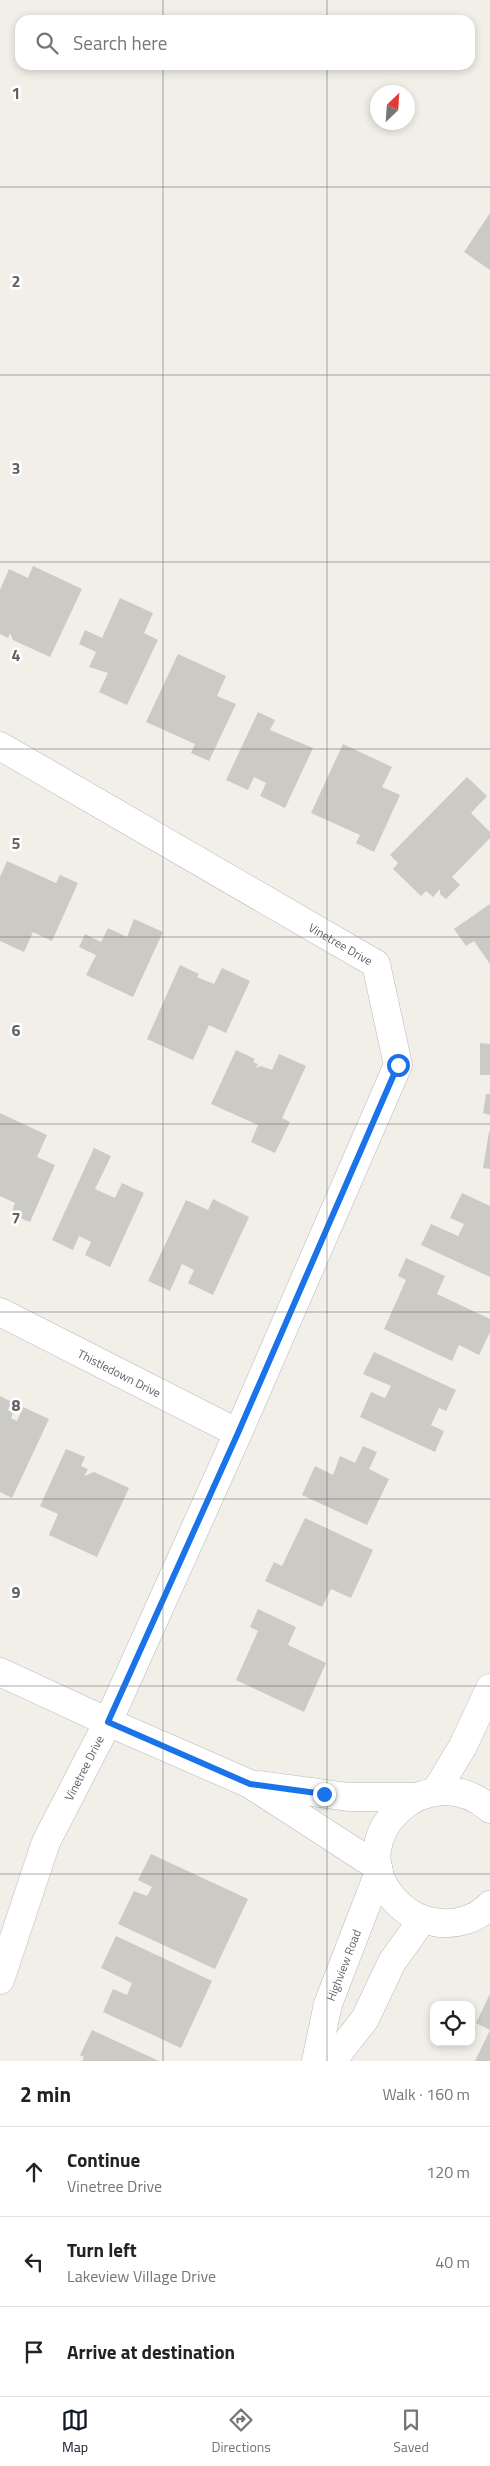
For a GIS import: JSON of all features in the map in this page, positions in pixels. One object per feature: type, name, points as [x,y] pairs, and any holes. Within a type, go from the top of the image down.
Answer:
[{"type":"street","name":"Vinetree Drive","points":[[0,746],[376,964],[398,1065],[238,1433],[108,1722],[46,1842],[0,1980]]},
{"type":"street","name":"Thistledown Drive","points":[[0,1312],[238,1433]]},
{"type":"street","points":[[0,1672],[250,1784],[379,1869]]},
{"type":"street","points":[[488,1909],[465,1921],[444,1924],[422,1920],[402,1909],[388,1892],[379,1869],[378,1846],[385,1826],[398,1809],[426,1794],[463,1746],[490,1688]]},
{"type":"street","points":[[250,1784],[348,1797],[455,1791],[474,1797],[490,1809]]},
{"type":"street","name":"Highview Road","points":[[316,2061],[328,2004],[379,1869]]},
{"type":"street","points":[[332,2061],[365,2019],[392,1962],[422,1920]]},
{"type":"building","points":[[490,213],[490,270],[464,252]]},
{"type":"building","points":[[33,566],[82,589],[50,657],[13,640],[10,633],[8,638],[0,634],[0,590],[9,569],[28,578]]},
{"type":"building","points":[[120,598],[153,613],[144,633],[158,640],[127,705],[99,692],[108,673],[89,667],[96,652],[79,644],[85,630],[102,638]]},
{"type":"building","points":[[178,654],[226,676],[217,696],[236,704],[209,761],[191,753],[195,744],[146,722]]},
{"type":"building","points":[[258,712],[275,720],[270,730],[313,748],[285,808],[260,796],[266,783],[254,777],[248,790],[226,780]]},
{"type":"building","points":[[343,744],[392,767],[382,787],[400,795],[374,852],[356,843],[360,835],[311,813]]},
{"type":"building","points":[[467,777],[487,796],[471,813],[490,832],[490,838],[452,877],[460,885],[446,899],[440,894],[440,889],[433,897],[426,891],[421,896],[393,869],[398,863],[390,855]]},
{"type":"building","points":[[7,861],[56,883],[60,875],[78,883],[52,941],[33,932],[24,952],[0,941],[0,877]]},
{"type":"building","points":[[490,904],[490,964],[474,941],[466,946],[454,929]]},
{"type":"building","points":[[134,919],[163,932],[133,997],[86,975],[96,955],[79,947],[85,934],[101,942],[108,928],[127,937]]},
{"type":"building","points":[[180,965],[199,974],[197,977],[214,984],[222,968],[250,981],[226,1033],[209,1025],[193,1060],[147,1039]]},
{"type":"building","points":[[480,1043],[490,1044],[490,1075],[480,1075]]},
{"type":"building","points":[[236,1050],[255,1059],[253,1062],[258,1064],[256,1068],[261,1066],[272,1070],[279,1054],[306,1066],[282,1118],[290,1122],[275,1153],[251,1142],[258,1125],[211,1104]]},
{"type":"building","points":[[486,1094],[490,1094],[490,1115],[483,1113]]},
{"type":"building","points":[[0,1113],[47,1135],[37,1157],[55,1165],[30,1222],[11,1214],[15,1203],[0,1196]]},
{"type":"building","points":[[490,1132],[490,1169],[483,1168]]},
{"type":"building","points":[[94,1148],[111,1156],[95,1189],[115,1198],[122,1183],[144,1193],[110,1267],[85,1255],[91,1242],[79,1236],[73,1250],[52,1240]]},
{"type":"building","points":[[462,1193],[490,1206],[490,1277],[421,1245],[431,1224],[458,1236],[464,1224],[450,1218]]},
{"type":"building","points":[[213,1199],[249,1217],[213,1295],[188,1283],[194,1270],[182,1264],[170,1291],[148,1281],[186,1200],[208,1210]]},
{"type":"building","points":[[406,1258],[445,1276],[437,1294],[490,1319],[490,1332],[479,1355],[459,1345],[452,1361],[384,1329],[406,1280],[398,1276]]},
{"type":"building","points":[[374,1352],[456,1390],[446,1411],[439,1408],[431,1425],[444,1431],[435,1452],[360,1417],[371,1392],[385,1398],[391,1386],[363,1374]]},
{"type":"building","points":[[0,1396],[12,1402],[8,1410],[13,1413],[11,1418],[17,1421],[23,1407],[49,1419],[12,1498],[0,1492]]},
{"type":"building","points":[[363,1446],[377,1452],[369,1469],[389,1479],[367,1525],[302,1495],[315,1466],[333,1475],[340,1456],[355,1463]]},
{"type":"building","points":[[66,1449],[85,1457],[81,1466],[88,1469],[84,1476],[94,1472],[129,1488],[97,1557],[49,1535],[58,1514],[40,1506]]},
{"type":"building","points":[[305,1518],[373,1550],[351,1598],[331,1589],[322,1607],[265,1581],[274,1562],[282,1566]]},
{"type":"building","points":[[258,1609],[296,1627],[288,1645],[326,1663],[304,1712],[236,1680],[258,1631],[250,1627]]},
{"type":"building","points":[[151,1854],[248,1899],[215,1969],[118,1924],[134,1891],[147,1896],[152,1887],[138,1880]]},
{"type":"building","points":[[116,1936],[212,1981],[181,2048],[103,2012],[113,1989],[127,1995],[132,1983],[101,1968]]},
{"type":"building","points":[[490,1994],[490,2030],[476,2023]]},
{"type":"building","points":[[92,2030],[159,2061],[82,2061],[84,2057],[80,2055]]},
{"type":"building","points":[[490,2030],[490,2061],[475,2061]]},
{"type":"route","points":[[324,1794],[250,1784],[108,1722],[238,1433],[398,1065]]}]
